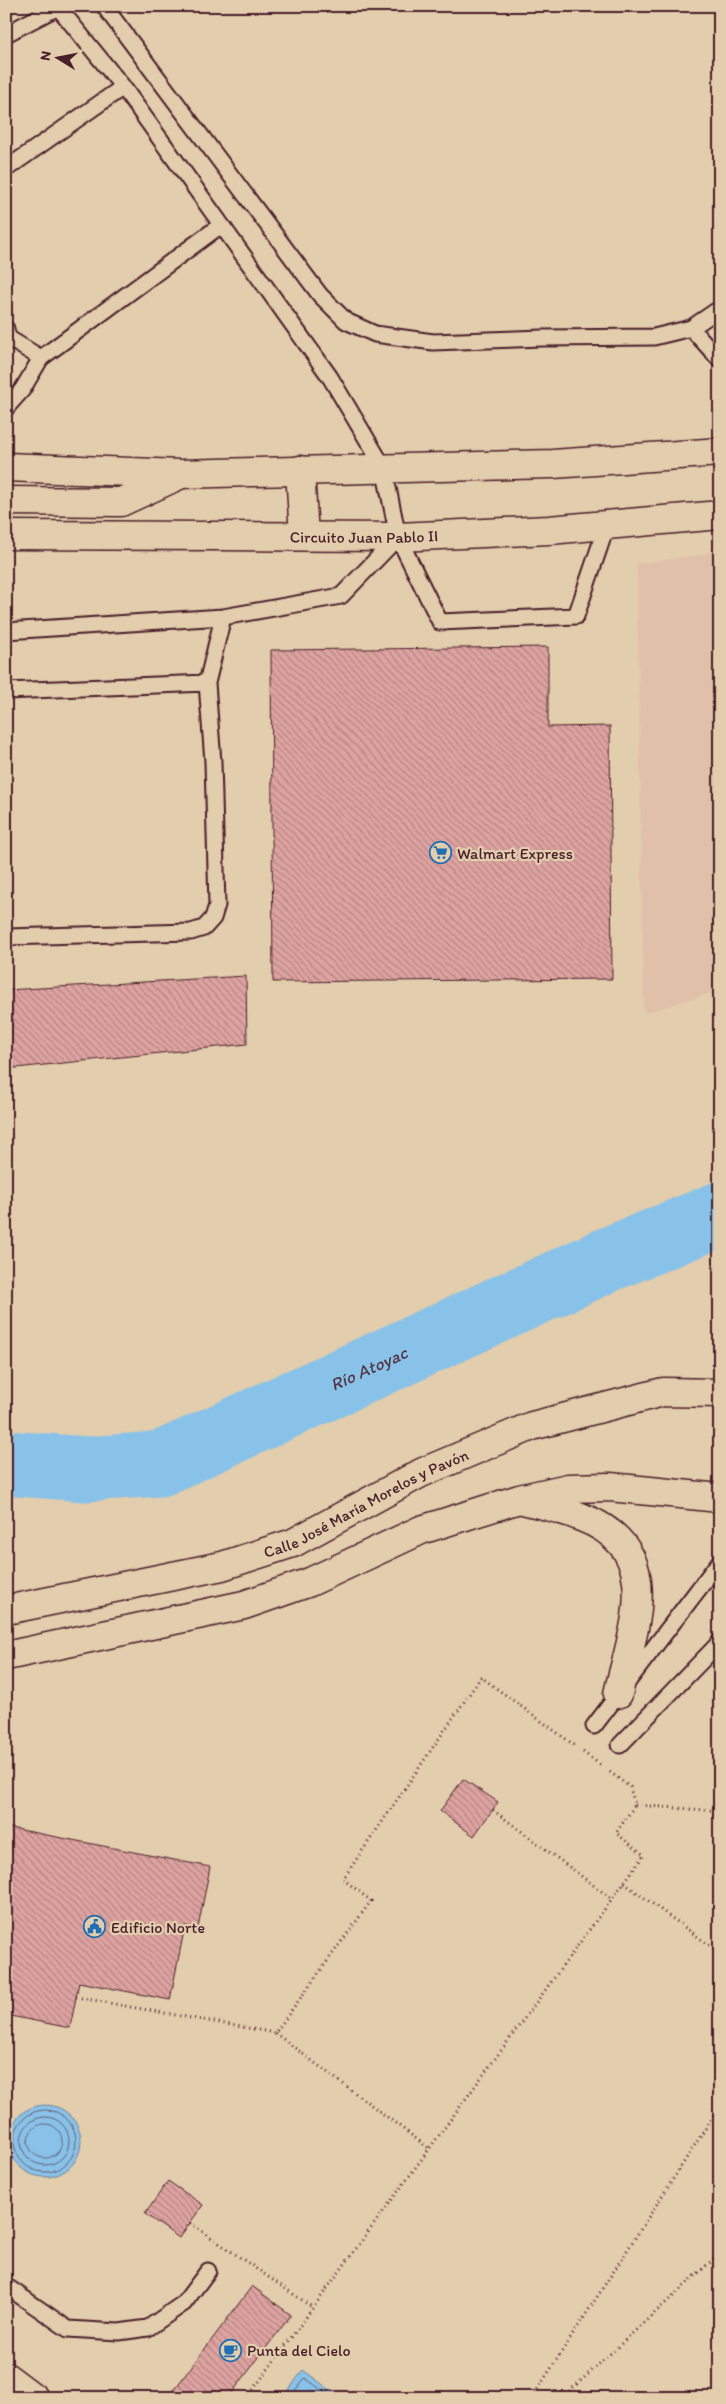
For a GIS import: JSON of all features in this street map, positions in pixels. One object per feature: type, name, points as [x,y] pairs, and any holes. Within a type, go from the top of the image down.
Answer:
[{"type":"street","points":[[6,467],[180,474],[553,464],[720,452]]},
{"type":"street","points":[[300,470],[304,536]]},
{"type":"street","points":[[6,501],[121,502],[180,474]]},
{"type":"street","name":"Circuito Juan Pablo II","points":[[6,535],[398,537],[549,530],[720,515]]},
{"type":"street","name":"Calle José María Morelos y Pavón","points":[[6,1610],[222,1566],[293,1543],[420,1473],[532,1426],[663,1392],[720,1393]]},
{"type":"street","points":[[6,1656],[244,1605],[310,1582],[421,1530],[519,1499],[568,1488],[610,1487],[720,1498]]},
{"type":"street","points":[[519,1499],[582,1516],[603,1527],[621,1541],[634,1565],[639,1593],[638,1608],[618,1694]]},
{"type":"street","points":[[6,2377],[34,2398]]},
{"type":"lane","points":[[104,6],[320,296],[346,321],[375,334],[432,342],[542,338],[654,337],[691,328],[716,311],[720,311]]},
{"type":"lane","points":[[6,34],[59,7],[123,87],[330,377],[384,468],[398,537],[440,622],[576,616],[607,525]]},
{"type":"lane","points":[[6,169],[123,87]]},
{"type":"lane","points":[[6,408],[22,390],[41,358],[221,225]]},
{"type":"lane","points":[[691,328],[720,360]]},
{"type":"lane","points":[[6,329],[8,338],[41,358]]},
{"type":"lane","points":[[6,631],[223,618],[341,596],[398,537]]},
{"type":"lane","points":[[6,938],[191,932],[204,928],[213,918],[217,905],[216,846],[207,682],[223,618]]},
{"type":"lane","points":[[6,691],[207,682]]},
{"type":"lane","points":[[594,1726],[720,1561]]},
{"type":"lane","points":[[620,1745],[720,1642]]},
{"type":"lane","points":[[6,2286],[68,2329],[119,2332],[148,2328],[184,2303],[208,2271]]},
{"type":"path","points":[[247,2398],[644,1855],[616,1833],[635,1805],[630,1787],[481,1676],[343,1879],[371,1901],[275,2033]]},
{"type":"path","points":[[635,1805],[720,1811]]},
{"type":"path","points":[[493,1810],[612,1899]]},
{"type":"path","points":[[624,1883],[720,1953]]},
{"type":"path","points":[[76,1996],[275,2033],[430,2148]]},
{"type":"path","points":[[532,2398],[720,2106]]},
{"type":"path","points":[[190,2223],[312,2307]]},
{"type":"path","points":[[562,2398],[720,2254]]},
{"type":"shaded area","points":[[720,552],[720,990],[644,1013],[637,564]]},
{"type":"water","points":[[45,2105],[65,2111],[75,2121],[81,2141],[75,2161],[65,2171],[45,2177],[25,2171],[15,2161],[9,2141],[15,2121],[25,2111]]},
{"type":"water","points":[[303,2370],[341,2398],[283,2398]]},
{"type":"building","name":"Walmart Express","points":[[548,647],[548,727],[610,726],[612,979],[273,982],[271,650]]},
{"type":"building","points":[[246,976],[247,1044],[6,1069],[6,990]]},
{"type":"building","points":[[463,1779],[498,1802],[474,1836],[440,1811]]},
{"type":"building","name":"Edificio Norte","points":[[6,1827],[210,1867],[198,1928],[185,1926],[170,2000],[79,1982],[70,2028],[6,2015]]},
{"type":"building","points":[[168,2181],[203,2205],[179,2238],[145,2214]]},
{"type":"building","points":[[252,2286],[291,2315],[228,2398],[168,2398]]},
{"type":"waterway","name":"Río Atoyac","points":[[6,1463],[86,1469],[160,1464],[607,1260],[720,1214]]},
{"type":"place","name":"Walmart Express","points":[[441,853]]},
{"type":"place","name":"Edificio Norte","points":[[95,1927]]},
{"type":"place","name":"Punta del Cielo","points":[[231,2350]]}]
